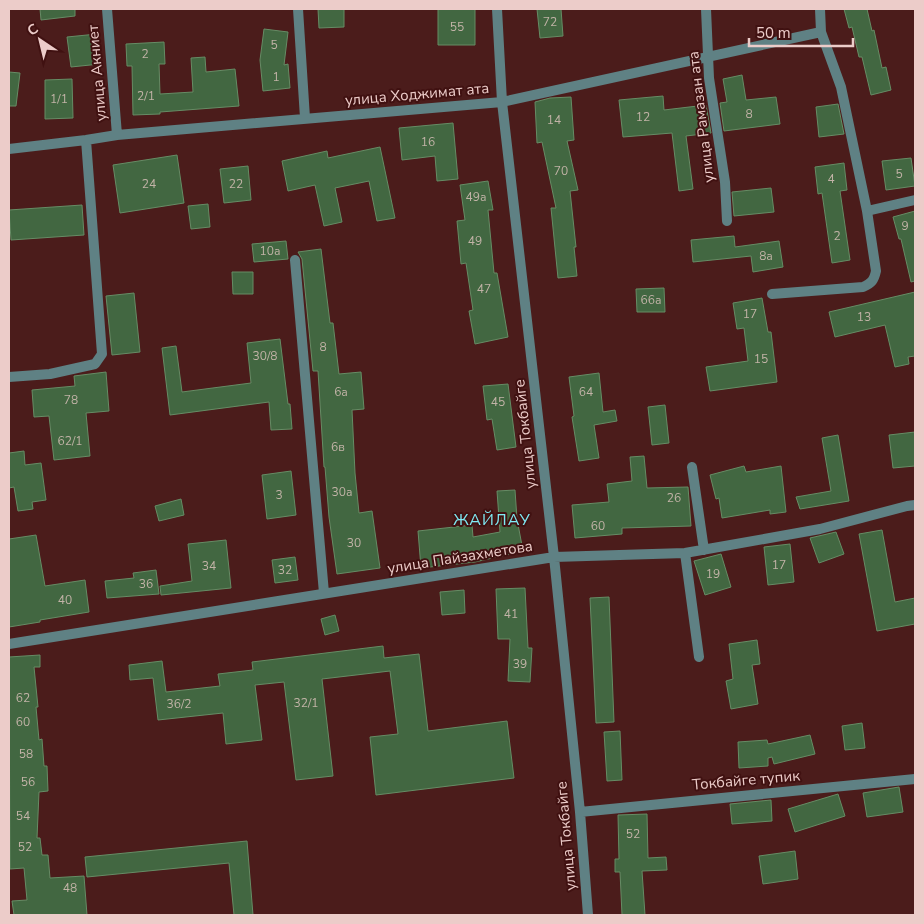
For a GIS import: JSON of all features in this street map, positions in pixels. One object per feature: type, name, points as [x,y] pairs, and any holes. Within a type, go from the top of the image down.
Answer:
[{"type":"street","name":"улица Акниет","points":[[106,9],[117,135]]},
{"type":"street","points":[[298,9],[305,118]]},
{"type":"street","name":"улица Токбайге","points":[[497,9],[502,102],[554,557],[580,812],[588,915]]},
{"type":"street","name":"улица Рамазан ата","points":[[706,9],[709,78],[725,182],[727,221]]},
{"type":"street","points":[[772,294],[863,286],[871,284],[876,271],[867,211],[841,87],[821,32],[820,9]]},
{"type":"street","name":"улица Ходжимат ата","points":[[9,149],[117,135],[502,102],[821,32]]},
{"type":"street","points":[[9,377],[50,374],[95,364],[102,354],[86,140]]},
{"type":"street","points":[[867,211],[915,200]]},
{"type":"street","points":[[295,260],[324,593]]},
{"type":"street","points":[[692,467],[704,550]]},
{"type":"street","name":"улица Пайзахметова","points":[[9,644],[554,557],[685,553],[820,529],[907,506],[915,506]]},
{"type":"street","points":[[685,553],[699,657]]},
{"type":"street","name":"Токбайге тупик","points":[[580,812],[915,779]]},
{"type":"building","points":[[40,9],[75,9],[75,16],[41,20]]},
{"type":"building","points":[[318,9],[344,9],[344,27],[319,28]]},
{"type":"building","points":[[438,9],[475,9],[475,45],[438,45]]},
{"type":"building","points":[[537,9],[561,9],[563,36],[540,38]]},
{"type":"building","points":[[844,9],[867,9],[872,31],[874,30],[882,68],[886,67],[891,90],[871,95],[862,57],[859,57],[852,27],[849,28]]},
{"type":"building","points":[[264,29],[288,32],[284,65],[288,64],[290,88],[263,91],[260,60]]},
{"type":"building","points":[[97,34],[100,64],[71,67],[67,37]]},
{"type":"building","points":[[164,42],[165,64],[159,64],[160,94],[193,92],[191,58],[205,57],[206,72],[235,69],[239,106],[133,115],[132,66],[127,66],[126,44]]},
{"type":"building","points":[[9,72],[20,73],[16,106],[9,106]]},
{"type":"building","points":[[742,75],[746,100],[776,97],[780,124],[724,131],[720,103],[727,102],[723,79]]},
{"type":"building","points":[[72,79],[73,118],[45,119],[45,80]]},
{"type":"building","points":[[663,96],[664,110],[706,105],[711,133],[686,136],[693,189],[679,191],[672,133],[623,137],[619,100]]},
{"type":"building","points":[[571,97],[574,140],[567,141],[578,190],[570,191],[577,276],[558,278],[551,208],[556,208],[542,142],[537,143],[535,102],[550,98]]},
{"type":"building","points":[[838,104],[844,134],[819,137],[816,107]]},
{"type":"building","points":[[453,123],[458,179],[437,181],[435,156],[402,160],[399,128]]},
{"type":"building","points":[[380,147],[395,218],[377,221],[369,181],[335,188],[342,222],[324,226],[315,185],[288,191],[282,161],[327,151],[328,158]]},
{"type":"building","points":[[177,155],[184,203],[120,213],[113,165]]},
{"type":"building","points":[[911,158],[915,186],[886,190],[882,161]]},
{"type":"building","points":[[844,163],[847,190],[840,191],[850,260],[832,263],[822,193],[818,194],[815,167]]},
{"type":"building","points":[[248,166],[251,200],[224,203],[220,169]]},
{"type":"building","points":[[488,181],[493,210],[488,210],[494,273],[497,273],[508,337],[475,344],[469,311],[473,310],[466,263],[461,264],[457,221],[465,220],[460,185]]},
{"type":"building","points":[[771,188],[774,212],[734,216],[732,192]]},
{"type":"building","points":[[208,204],[210,227],[191,229],[188,206]]},
{"type":"building","points":[[82,205],[84,235],[11,240],[9,210]]},
{"type":"building","points":[[915,211],[915,281],[911,282],[901,239],[899,239],[893,217]]},
{"type":"building","points":[[734,236],[735,247],[779,241],[783,267],[753,272],[751,256],[693,262],[691,240]]},
{"type":"building","points":[[286,241],[288,259],[254,262],[252,244]]},
{"type":"building","points":[[321,249],[330,323],[333,323],[339,374],[361,372],[364,409],[352,410],[355,473],[359,513],[372,511],[380,568],[337,574],[324,467],[318,371],[313,371],[302,259],[298,252]]},
{"type":"building","points":[[232,272],[253,272],[253,294],[233,294]]},
{"type":"building","points":[[664,288],[665,312],[637,312],[636,289]]},
{"type":"building","points":[[915,292],[915,356],[908,357],[909,364],[895,367],[885,325],[835,337],[829,312]]},
{"type":"building","points":[[134,293],[140,352],[112,355],[106,296]]},
{"type":"building","points":[[762,298],[768,332],[771,332],[777,382],[710,391],[706,367],[748,361],[744,328],[737,329],[733,303]]},
{"type":"building","points":[[280,339],[292,429],[271,430],[269,402],[170,415],[162,348],[176,346],[182,392],[251,383],[247,343]]},
{"type":"building","points":[[106,372],[109,411],[86,413],[90,456],[54,460],[49,416],[34,417],[32,390],[75,386],[74,376]]},
{"type":"building","points":[[599,373],[603,412],[615,410],[617,421],[594,425],[599,458],[579,461],[572,417],[574,416],[569,377]]},
{"type":"building","points":[[508,384],[516,447],[497,450],[492,419],[487,420],[483,386]]},
{"type":"building","points":[[665,405],[669,443],[652,445],[648,407]]},
{"type":"building","points":[[915,432],[915,466],[893,468],[889,435]]},
{"type":"building","points":[[838,435],[849,501],[800,509],[796,497],[831,491],[822,438]]},
{"type":"building","points":[[24,451],[25,465],[41,463],[46,500],[32,502],[33,509],[18,511],[14,487],[9,488],[9,453]]},
{"type":"building","points":[[644,456],[647,488],[688,487],[691,526],[622,528],[622,534],[575,538],[572,505],[609,502],[607,484],[632,481],[630,457]]},
{"type":"building","points":[[744,466],[746,472],[781,466],[786,512],[770,514],[770,510],[722,518],[719,498],[716,499],[710,475]]},
{"type":"building","points":[[291,471],[296,515],[267,519],[262,475]]},
{"type":"building","points":[[515,490],[517,519],[523,551],[475,562],[421,568],[418,531],[472,525],[473,537],[500,532],[497,491]]},
{"type":"building","points":[[181,499],[184,515],[159,521],[155,506]]},
{"type":"building","points":[[882,530],[895,602],[915,598],[915,624],[877,631],[859,534]]},
{"type":"building","points":[[836,532],[844,554],[819,563],[810,538]]},
{"type":"building","points":[[36,535],[45,586],[85,580],[89,612],[9,627],[9,539]]},
{"type":"building","points":[[226,540],[231,588],[161,595],[160,586],[192,581],[188,544]]},
{"type":"building","points":[[790,544],[794,582],[768,585],[764,547]]},
{"type":"building","points":[[721,554],[731,587],[705,595],[694,561]]},
{"type":"building","points":[[295,557],[298,580],[275,583],[272,560]]},
{"type":"building","points":[[156,570],[159,594],[107,598],[105,581],[134,578],[133,573]]},
{"type":"building","points":[[525,588],[528,648],[532,648],[530,682],[508,681],[510,639],[498,639],[496,589]]},
{"type":"building","points":[[464,590],[465,613],[442,615],[440,592]]},
{"type":"building","points":[[609,597],[614,722],[596,723],[590,598]]},
{"type":"building","points":[[335,615],[339,631],[325,635],[321,619]]},
{"type":"building","points":[[757,640],[760,664],[752,665],[758,704],[731,709],[726,681],[733,679],[729,644]]},
{"type":"building","points":[[383,646],[384,658],[419,654],[428,731],[507,721],[514,778],[376,795],[370,737],[398,734],[390,671],[322,679],[333,776],[296,780],[284,682],[255,685],[262,740],[226,744],[223,713],[158,720],[153,678],[130,680],[129,665],[162,661],[166,692],[220,686],[218,674],[253,670],[252,662]]},
{"type":"building","points":[[40,655],[40,667],[34,667],[38,707],[36,707],[39,740],[42,739],[44,766],[47,766],[48,791],[39,792],[37,838],[40,838],[42,855],[48,855],[50,878],[84,876],[87,915],[14,915],[12,901],[27,900],[24,868],[10,869],[9,657]]},
{"type":"building","points":[[862,723],[865,748],[845,750],[842,726]]},
{"type":"building","points":[[620,731],[622,780],[607,781],[604,732]]},
{"type":"building","points":[[810,735],[815,754],[774,764],[772,757],[768,758],[768,766],[739,768],[738,742],[767,740],[768,744]]},
{"type":"building","points":[[899,787],[903,812],[867,817],[863,793]]},
{"type":"building","points":[[838,794],[845,816],[795,832],[788,809]]},
{"type":"building","points":[[771,800],[772,821],[732,824],[730,804]]},
{"type":"building","points":[[647,814],[648,858],[666,857],[667,870],[642,871],[645,915],[622,915],[620,872],[615,872],[615,859],[619,859],[618,815]]},
{"type":"building","points":[[247,841],[253,915],[234,915],[229,863],[87,877],[85,857]]},
{"type":"building","points":[[795,851],[798,879],[763,884],[759,856]]},
{"type":"district","name":"ЖАЙЛАУ","points":[[492,519]]}]
